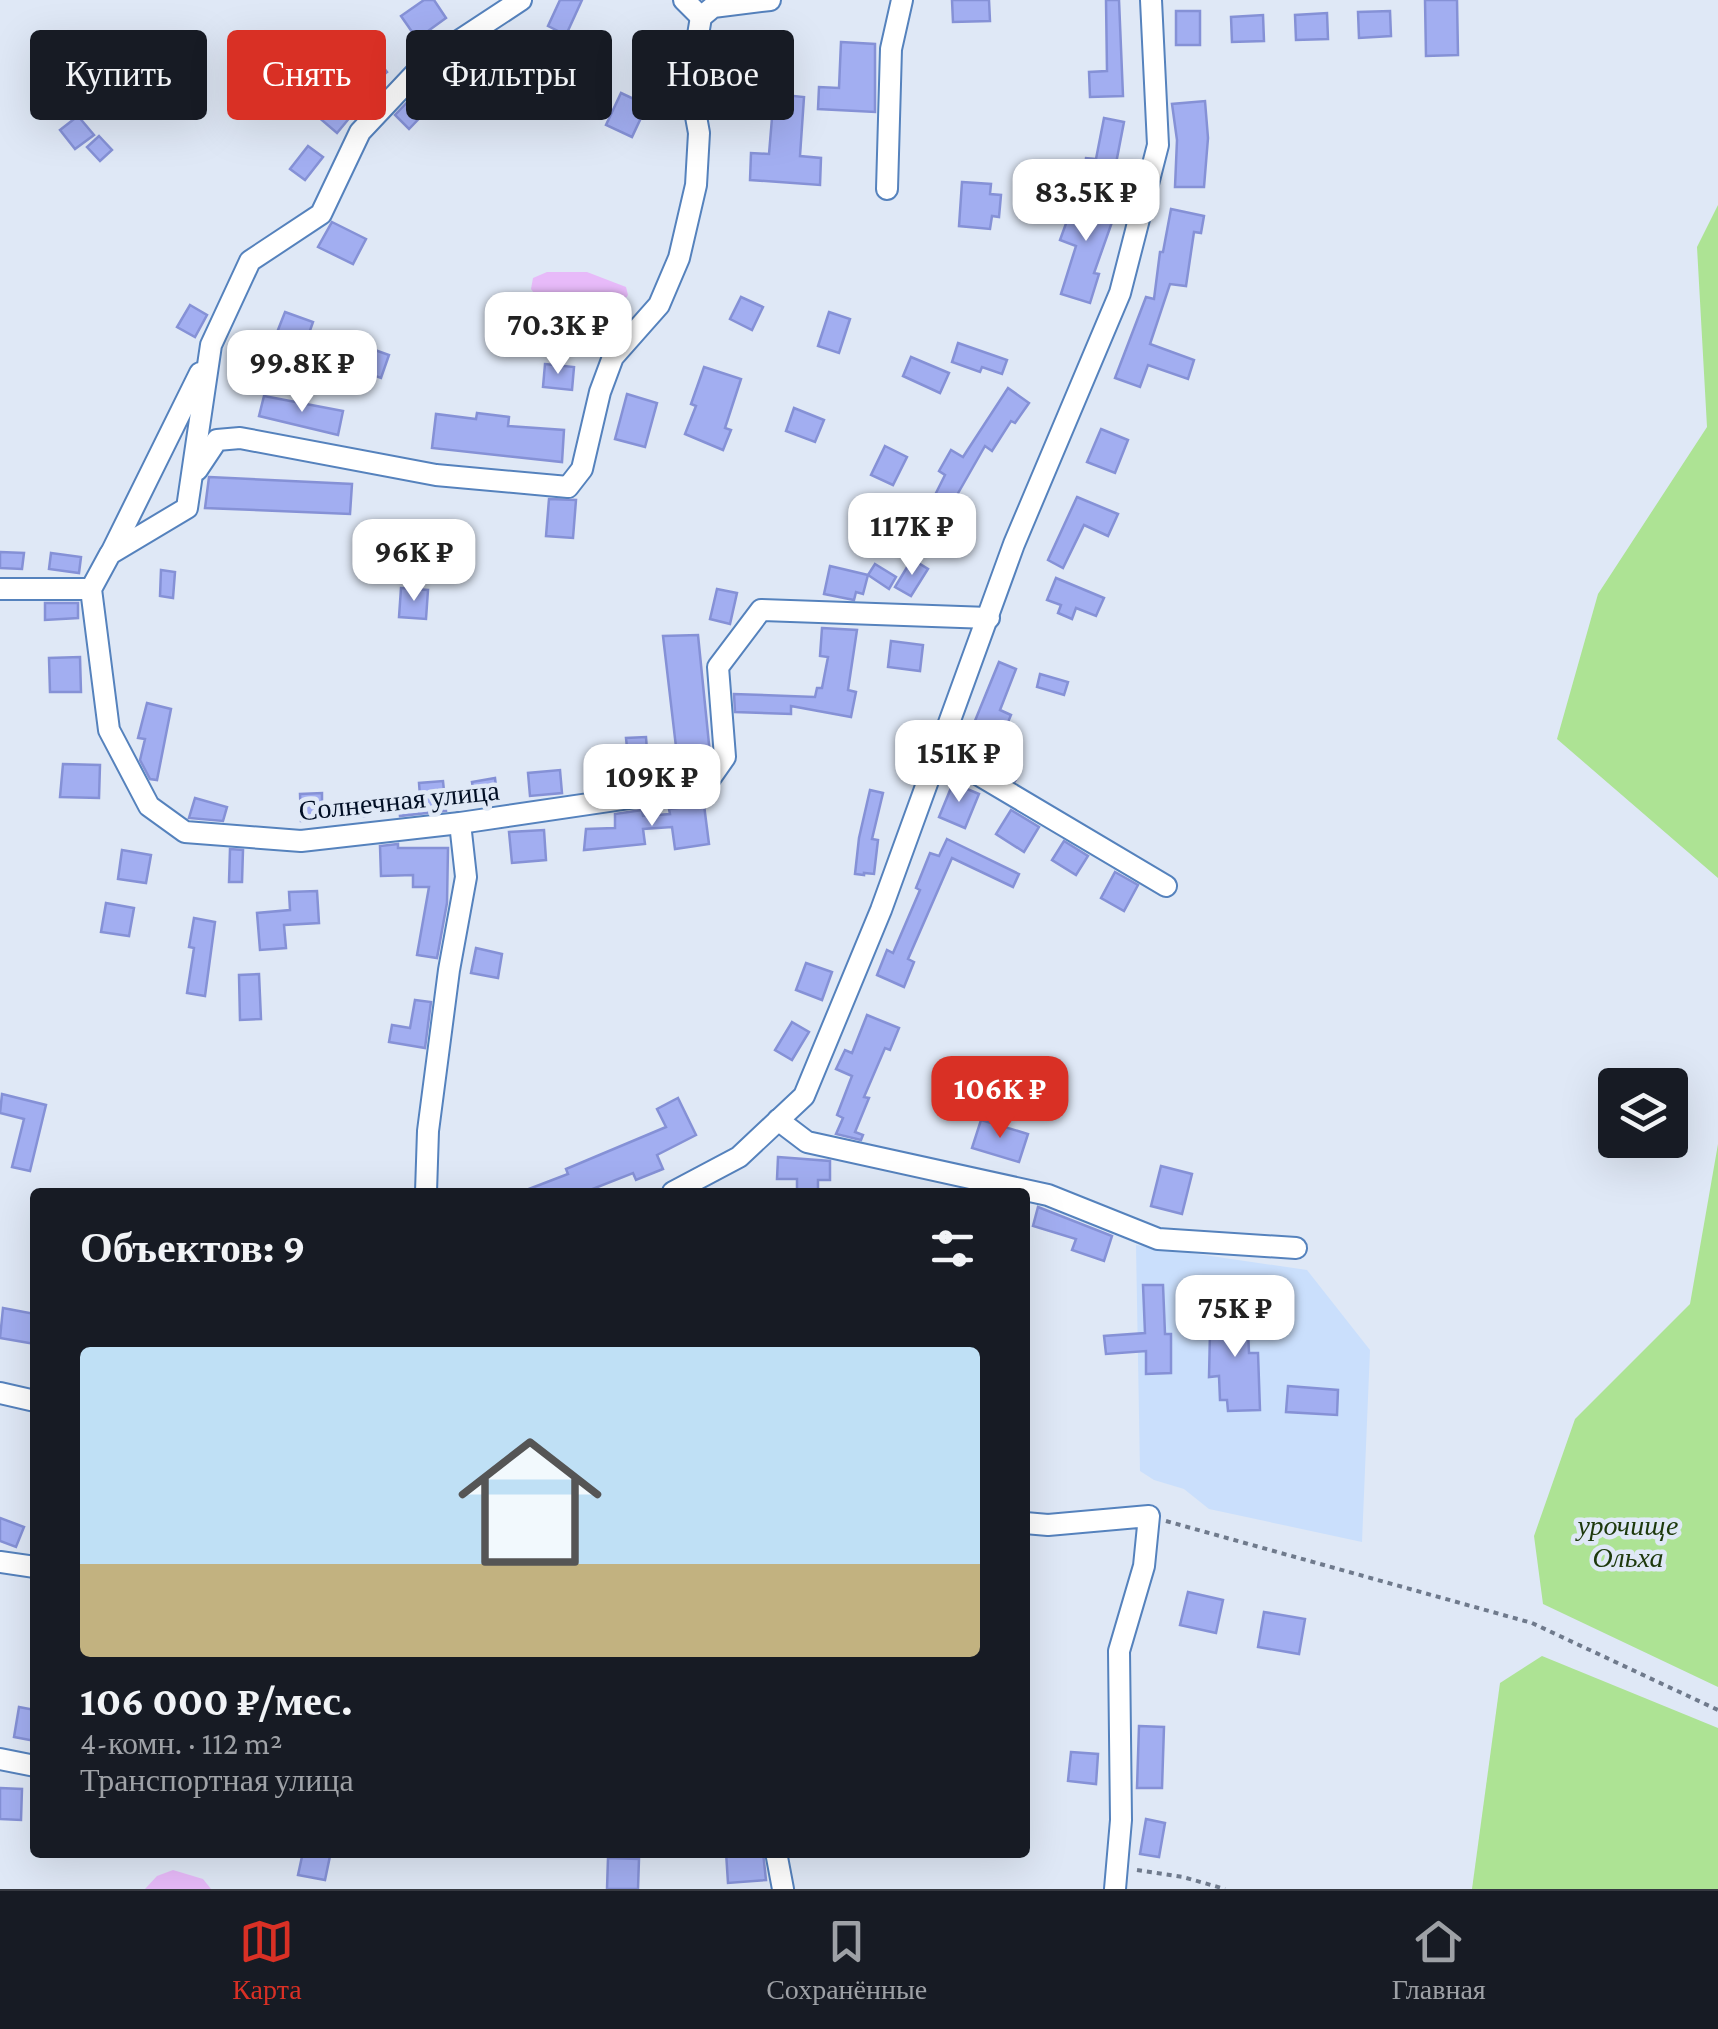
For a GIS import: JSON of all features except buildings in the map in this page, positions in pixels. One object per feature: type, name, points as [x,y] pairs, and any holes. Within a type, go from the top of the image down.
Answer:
[{"type":"street","points":[[0,589],[91,589],[210,353],[250,261],[321,214],[360,132],[425,63],[521,0]]},
{"type":"street","points":[[684,0],[701,17]]},
{"type":"street","points":[[191,480],[217,440],[240,438],[436,475],[568,487],[582,470],[600,392],[613,357],[659,305],[679,258],[696,185],[699,133],[694,100],[695,53],[701,17],[713,6],[770,0]]},
{"type":"street","points":[[887,189],[891,49],[902,0]]},
{"type":"street","points":[[681,1188],[739,1157],[804,1096],[881,910],[1014,544],[1120,293],[1158,145],[1152,0]]},
{"type":"street","points":[[110,554],[187,508],[210,353]]},
{"type":"street","name":"Солнечная улица","points":[[91,589],[109,730],[148,806],[185,832],[301,841],[460,824],[704,787],[725,757],[718,667],[761,610],[989,618]]},
{"type":"street","points":[[940,752],[1166,886]]},
{"type":"street","points":[[426,1188],[430,1113],[466,877],[460,824]]},
{"type":"street","points":[[778,1120],[807,1142],[1016,1188]]},
{"type":"street","points":[[1030,1191],[1158,1239],[1296,1248]]},
{"type":"street","points":[[0,1393],[30,1401]]},
{"type":"street","points":[[1030,1523],[1149,1516],[1144,1566],[1120,1651],[1121,1820],[1115,1889]]},
{"type":"street","points":[[0,1562],[30,1567]]},
{"type":"street","points":[[0,1759],[30,1765]]},
{"type":"street","points":[[777,1858],[783,1889]]},
{"type":"path","points":[[1149,1516],[1532,1623],[1718,1710]]},
{"type":"path","points":[[1117,1867],[1183,1877],[1225,1889]]},
{"type":"shaded area","points":[[547,272],[587,272],[626,287],[628,295],[621,305],[615,306],[549,303],[531,289],[533,278]]},
{"type":"shaded area","points":[[1136,1245],[1307,1270],[1370,1350],[1362,1542],[1209,1509],[1184,1489],[1154,1480],[1140,1471]]},
{"type":"shaded area","points":[[173,1870],[203,1879],[211,1889],[145,1889],[157,1876]]},
{"type":"green space","points":[[1718,205],[1718,878],[1557,739],[1598,594],[1707,427],[1697,247]]},
{"type":"green space","name":"урочище Ольха","points":[[1718,1144],[1718,1687],[1543,1604],[1534,1536],[1575,1419],[1690,1304]]},
{"type":"green space","points":[[1542,1656],[1718,1728],[1718,1889],[1472,1889],[1500,1683]]}]
